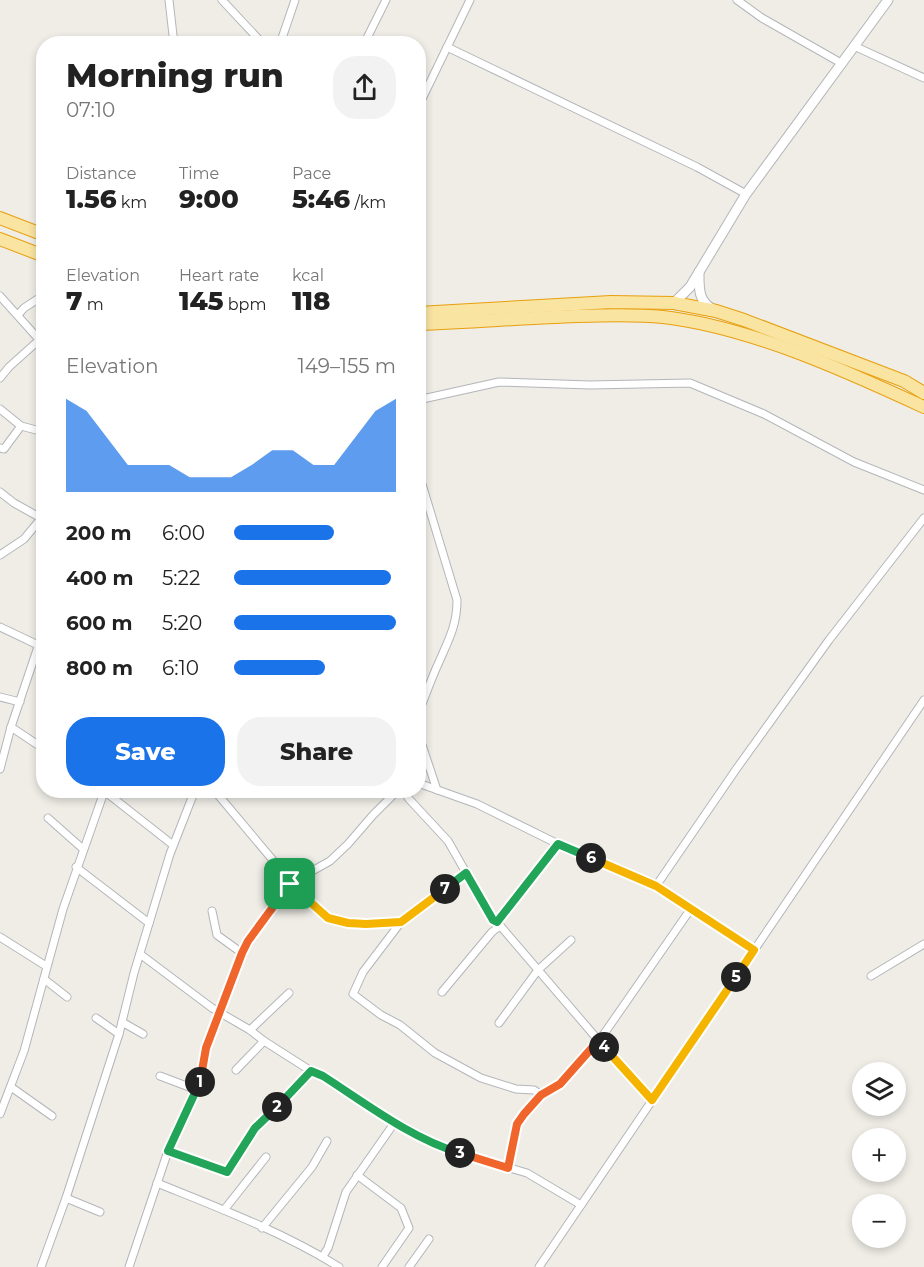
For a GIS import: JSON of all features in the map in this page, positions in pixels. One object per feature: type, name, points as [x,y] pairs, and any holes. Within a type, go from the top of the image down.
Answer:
[{"type":"highway","points":[[0,218],[36,232]]},
{"type":"highway","points":[[0,239],[36,253]]},
{"type":"highway","points":[[426,313],[611,302],[674,303],[716,310],[744,320],[893,377],[924,393]]},
{"type":"highway","points":[[426,324],[606,315],[664,317],[728,329],[894,392],[924,407]]},
{"type":"street","points":[[169,0],[173,36]]},
{"type":"street","points":[[222,0],[255,36]]},
{"type":"street","points":[[283,36],[295,0]]},
{"type":"street","points":[[368,36],[386,0]]},
{"type":"street","points":[[426,90],[470,0]]},
{"type":"street","points":[[737,0],[762,18],[841,63]]},
{"type":"street","points":[[674,303],[690,286],[746,194],[888,0]]},
{"type":"street","points":[[854,46],[924,78]]},
{"type":"street","points":[[447,47],[696,167],[746,194]]},
{"type":"street","points":[[699,270],[700,297],[707,307],[716,310]]},
{"type":"street","points":[[0,296],[36,337]]},
{"type":"street","points":[[18,315],[36,301]]},
{"type":"street","points":[[0,378],[9,367],[36,347]]},
{"type":"street","points":[[426,398],[499,382],[590,386],[690,383],[764,414],[854,462],[924,490]]},
{"type":"street","points":[[0,409],[21,426],[36,430]]},
{"type":"street","points":[[0,448],[4,449],[21,426]]},
{"type":"street","points":[[0,492],[14,503],[36,514]]},
{"type":"street","points":[[426,497],[457,600],[453,632],[426,695]]},
{"type":"street","points":[[656,886],[829,640],[924,518]]},
{"type":"street","points":[[0,555],[24,539],[36,524]]},
{"type":"street","points":[[0,627],[36,644]]},
{"type":"street","points":[[0,769],[36,651]]},
{"type":"street","points":[[0,697],[20,702]]},
{"type":"street","points":[[539,1267],[924,700]]},
{"type":"street","points":[[11,727],[36,744]]},
{"type":"street","points":[[426,757],[437,790]]},
{"type":"street","points":[[426,786],[477,804],[558,844],[656,886],[754,950]]},
{"type":"street","points":[[0,1114],[24,1051],[46,966],[76,867],[101,798]]},
{"type":"street","points":[[112,798],[173,845]]},
{"type":"street","points":[[41,1267],[66,1198],[119,1034],[173,845],[192,798]]},
{"type":"street","points":[[221,798],[282,871],[290,884],[328,918],[348,923],[401,922]]},
{"type":"street","points":[[129,1267],[168,1151],[197,1090],[206,1048],[248,941],[290,884],[330,861],[390,798]]},
{"type":"street","points":[[408,798],[448,841],[493,920],[499,924],[598,1041],[652,1100]]},
{"type":"street","points":[[48,818],[83,849]]},
{"type":"street","points":[[442,992],[499,924],[558,844]]},
{"type":"street","points":[[76,867],[149,923]]},
{"type":"street","points":[[466,873],[401,922],[363,972],[353,994],[381,1015],[400,1025],[435,1053],[481,1078],[516,1089],[534,1090],[541,1095]]},
{"type":"street","points":[[508,1168],[517,1124],[524,1114],[541,1095],[560,1084],[598,1041],[690,910]]},
{"type":"street","points":[[212,911],[217,935],[242,953]]},
{"type":"street","points":[[0,937],[46,966]]},
{"type":"street","points":[[498,1023],[538,970],[571,940]]},
{"type":"street","points":[[871,976],[924,945]]},
{"type":"street","points":[[140,954],[219,1012],[395,1122],[445,1149],[527,1173],[581,1205]]},
{"type":"street","points":[[44,979],[67,997]]},
{"type":"street","points":[[250,1030],[289,993]]},
{"type":"street","points":[[96,1018],[119,1034]]},
{"type":"street","points":[[122,1022],[143,1034]]},
{"type":"street","points":[[236,1070],[264,1041]]},
{"type":"street","points":[[168,1151],[227,1172],[255,1128],[311,1071]]},
{"type":"street","points":[[160,1076],[197,1090]]},
{"type":"street","points":[[11,1087],[52,1116]]},
{"type":"street","points":[[323,1256],[328,1248],[343,1198],[395,1122]]},
{"type":"street","points":[[262,1228],[312,1167],[327,1141]]},
{"type":"street","points":[[224,1210],[266,1157]]},
{"type":"street","points":[[357,1175],[400,1208],[409,1228],[382,1267]]},
{"type":"street","points":[[157,1183],[224,1210],[323,1256],[339,1267]]},
{"type":"street","points":[[66,1198],[99,1212]]},
{"type":"street","points":[[410,1267],[429,1239]]},
{"type":"route","points":[[558,844],[656,886],[754,950],[652,1100],[598,1041],[560,1084],[541,1095],[524,1114],[517,1124],[508,1168],[445,1149],[395,1122],[323,1076],[311,1071],[255,1128],[227,1172],[168,1151],[200,1083],[206,1048],[242,953],[278,897],[290,884],[328,918],[348,923],[384,924],[401,922],[466,873],[493,920],[497,922],[558,844]]}]
